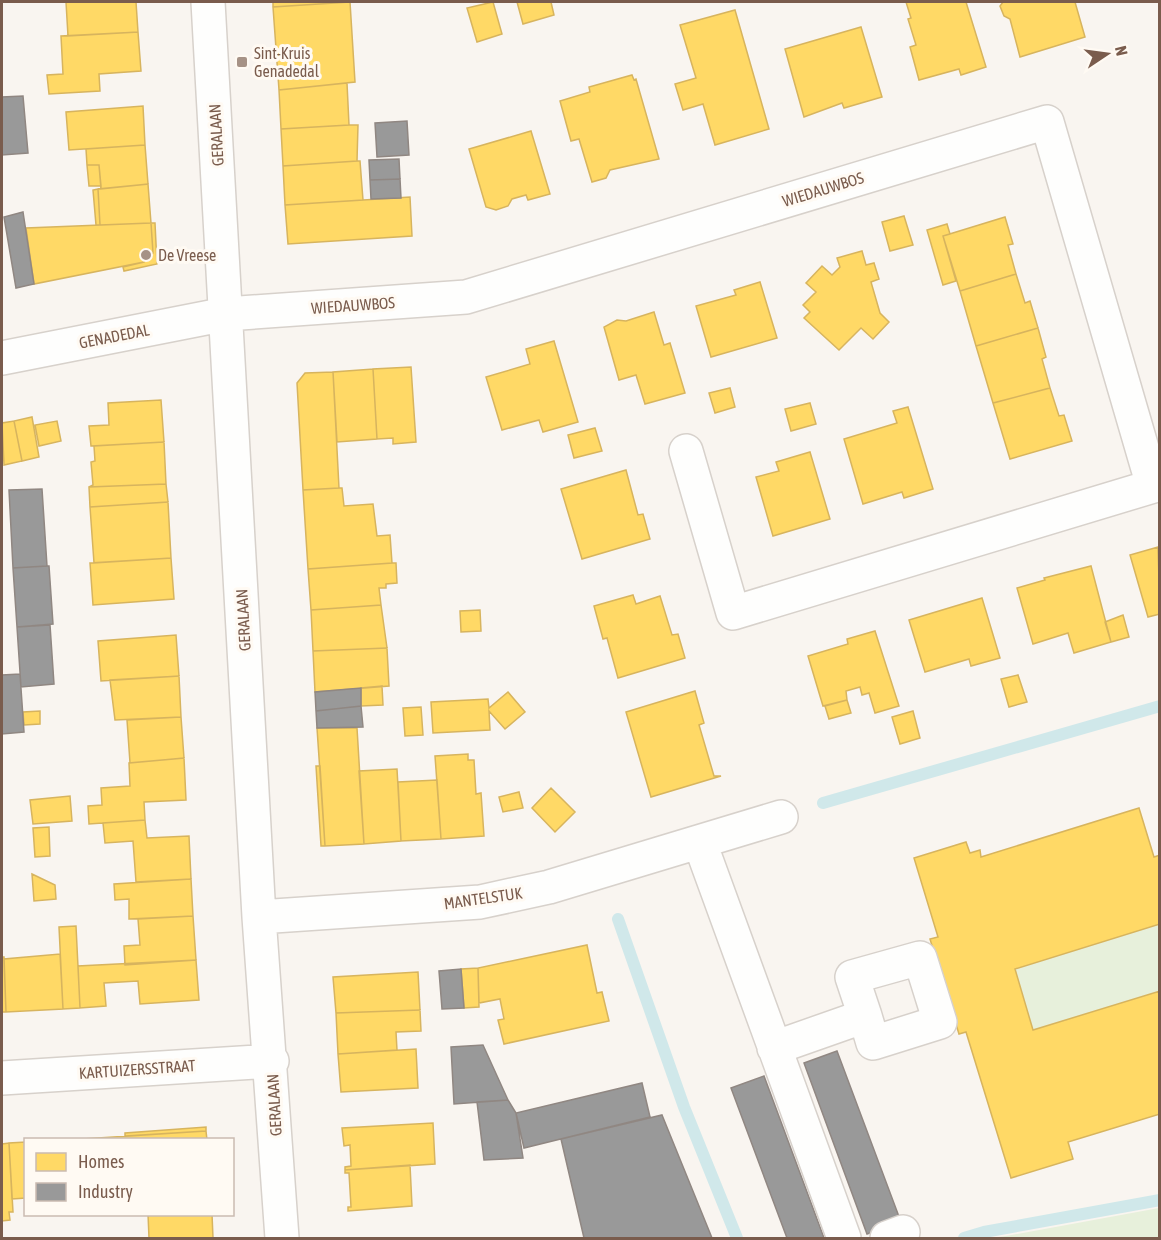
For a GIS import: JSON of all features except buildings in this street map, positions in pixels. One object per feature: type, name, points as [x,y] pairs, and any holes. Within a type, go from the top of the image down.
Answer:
[{"type":"street","name":"GERALAAN","points":[[208,2],[259,916],[272,1061],[282,1239]]},
{"type":"street","name":"WIEDAUWBOS","points":[[226,314],[466,297],[1047,122],[1156,485],[733,613],[686,450]]},
{"type":"street","name":"GENADEDAL","points":[[2,358],[226,314]]},
{"type":"street","name":"MANTELSTUK","points":[[259,916],[480,902],[549,887],[781,817]]},
{"type":"street","points":[[700,843],[844,1239]]},
{"type":"street","points":[[774,1048],[865,1016]]},
{"type":"street","name":"KARTUIZERSSTRAAT","points":[[2,1078],[272,1061]]},
{"type":"green space","points":[[1159,924],[1159,991],[1033,1030],[1015,969]]},
{"type":"green space","points":[[1159,1208],[1159,1238],[991,1238],[1006,1236]]},
{"type":"waterway","points":[[823,803],[1160,706]]},
{"type":"waterway","points":[[618,919],[684,1107],[737,1238]]},
{"type":"waterway","points":[[964,1238],[984,1232],[1160,1200]]},
{"type":"place","name":"Sint-Kruis Genadedal","points":[[242,62]]},
{"type":"place","name":"De Vreese","points":[[146,255]]}]
